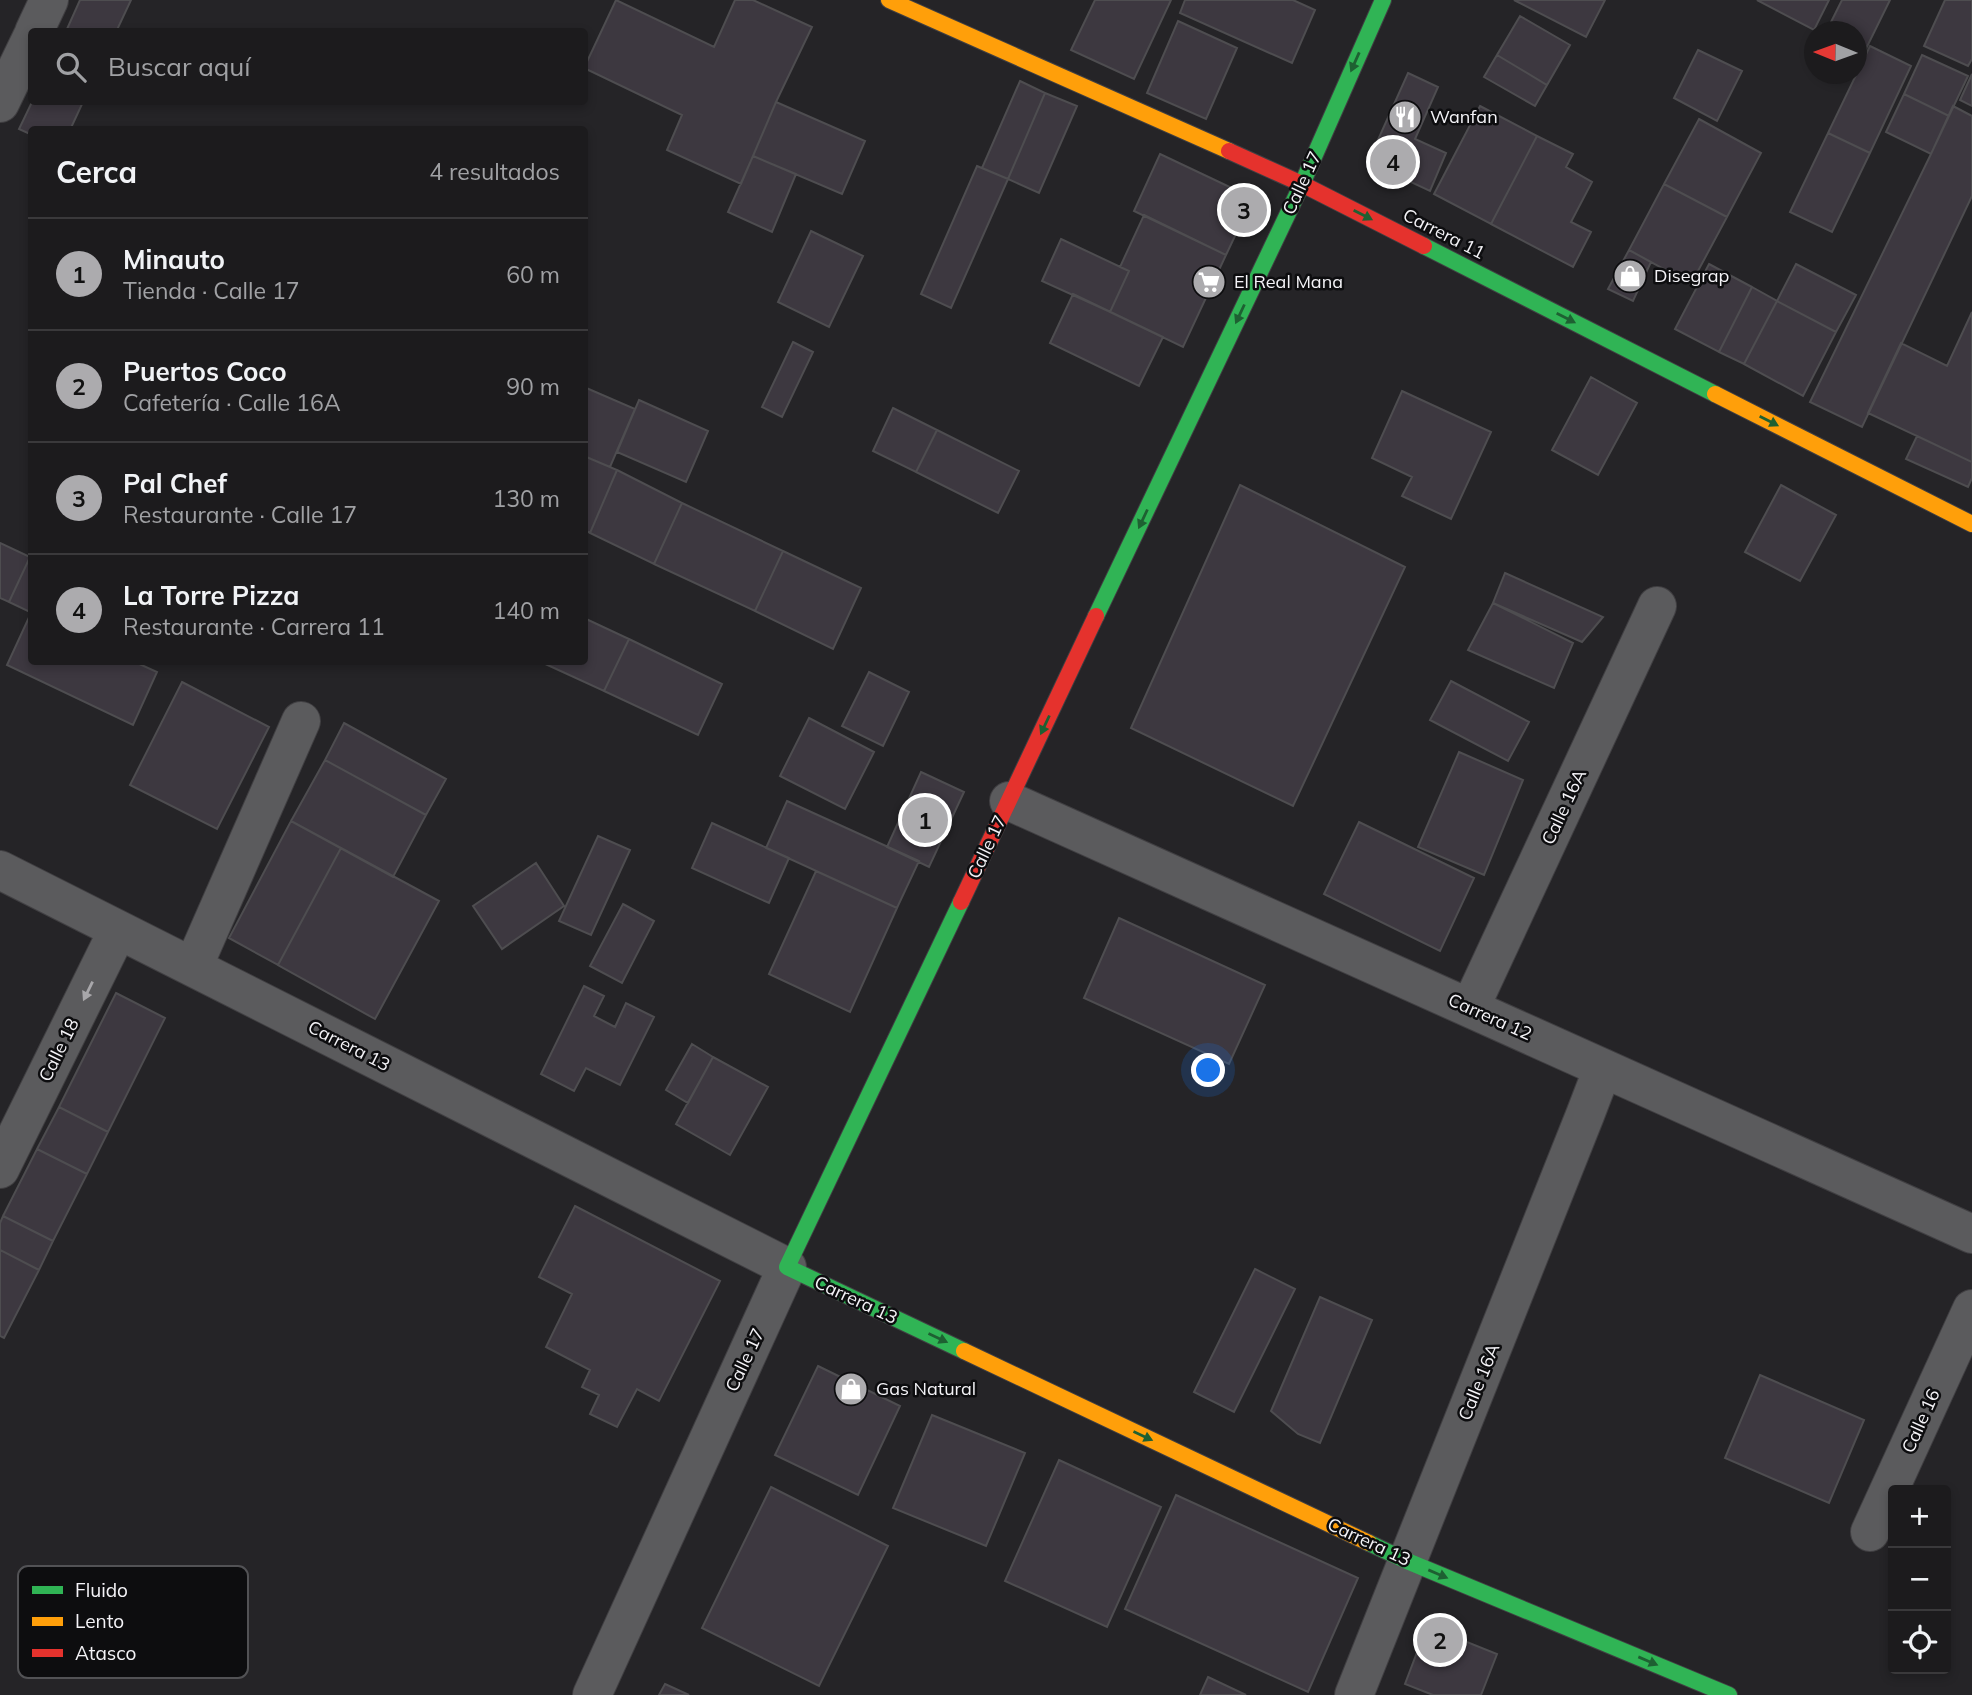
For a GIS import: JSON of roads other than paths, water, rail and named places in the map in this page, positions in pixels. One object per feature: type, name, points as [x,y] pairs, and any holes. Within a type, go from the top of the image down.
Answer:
[{"type":"main road","name":"Calle 17","points":[[788,1267],[1302,184],[1383,0]]},
{"type":"main road","name":"Carrera 11","points":[[912,5],[1302,184],[1972,524]]},
{"type":"main road","name":"Carrera 13","points":[[788,1267],[1408,1561],[1729,1695]]},
{"type":"street","points":[[36,28],[49,0]]},
{"type":"street","points":[[0,103],[28,45]]},
{"type":"street","name":"Calle 16A","points":[[1470,1008],[1657,606]]},
{"type":"street","points":[[193,967],[301,721]]},
{"type":"street","name":"Carrera 12","points":[[1009,801],[1972,1234]]},
{"type":"street","name":"Carrera 13","points":[[0,870],[788,1267]]},
{"type":"street","name":"Calle 18","points":[[0,1169],[118,930]]},
{"type":"street","name":"Calle 16A","points":[[1354,1695],[1602,1068]]},
{"type":"street","name":"Calle 17","points":[[592,1695],[788,1267]]},
{"type":"street","name":"Calle 16","points":[[1870,1532],[1972,1309]]},
{"type":"place","name":"Wanfan","points":[[1405,117]]},
{"type":"place","name":"La Torre Pizza","points":[[1393,162]]},
{"type":"place","name":"Pal Chef","points":[[1244,210]]},
{"type":"place","name":"Disegrap","points":[[1630,276]]},
{"type":"place","name":"El Real Mana","points":[[1209,282]]},
{"type":"place","name":"Minauto","points":[[925,820]]},
{"type":"place","name":"Gas Natural","points":[[851,1389]]},
{"type":"place","name":"Puertos Coco","points":[[1440,1640]]}]
